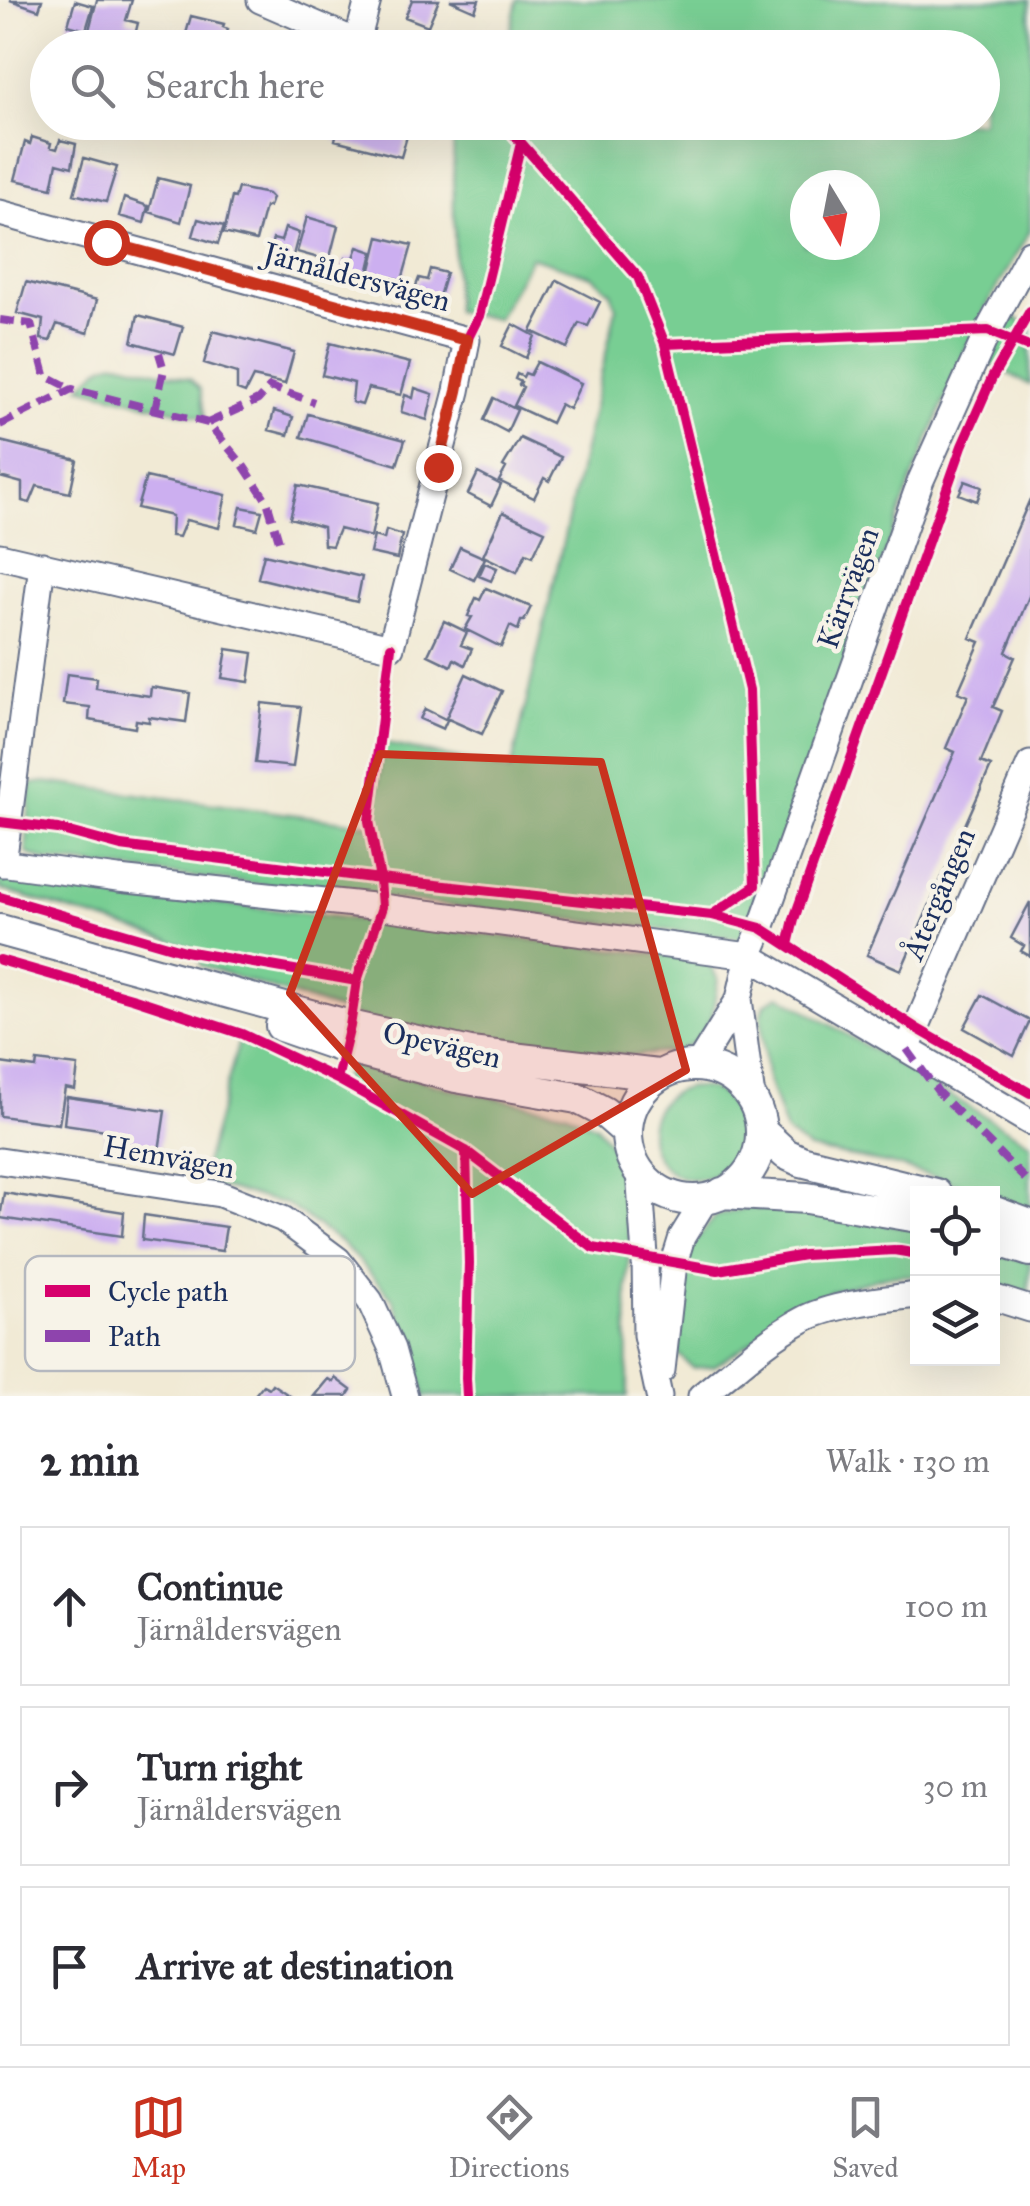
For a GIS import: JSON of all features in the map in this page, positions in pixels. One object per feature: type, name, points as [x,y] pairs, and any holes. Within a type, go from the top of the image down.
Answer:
[{"type":"main road","name":"Opevägen","points":[[0,930],[350,1026],[470,1053],[658,1076]]},
{"type":"main road","name":"Opevägen","points":[[71,951],[344,1048],[456,1077],[577,1098],[604,1112],[627,1132]]},
{"type":"main road","points":[[714,1196],[737,1184],[750,1170],[758,1153],[759,1116],[752,1098],[738,1082],[719,1070],[678,1068],[643,1088],[632,1104],[627,1123],[631,1158],[653,1186],[670,1196],[690,1200],[714,1196],[807,1198],[910,1215]]},
{"type":"main road","points":[[761,1131],[786,1154],[801,1161],[910,1188]]},
{"type":"main road","points":[[1000,1213],[1030,1225]]},
{"type":"main road","points":[[1000,1242],[1030,1251]]},
{"type":"street","points":[[260,0],[329,30]]},
{"type":"street","points":[[360,30],[368,0]]},
{"type":"street","name":"Järnåldersvägen","points":[[0,213],[467,340],[391,647],[0,556]]},
{"type":"street","name":"Kärrvägen","points":[[739,999],[749,956],[921,480],[988,331],[1030,253]]},
{"type":"street","points":[[42,566],[2,863],[749,956],[1030,1122]]},
{"type":"street","name":"Återgången","points":[[907,1050],[1030,764]]},
{"type":"street","points":[[698,1066],[739,999]]},
{"type":"street","points":[[739,999],[752,1098]]},
{"type":"street","name":"Hemvägen","points":[[0,1161],[220,1194],[283,1219],[333,1256]]},
{"type":"street","points":[[639,1172],[646,1334],[659,1395]]},
{"type":"street","points":[[659,1395],[674,1264],[682,1237],[714,1196]]},
{"type":"street","name":"Hemvägen","points":[[355,1281],[370,1300],[392,1349],[405,1396]]},
{"type":"street","points":[[701,1396],[804,1318],[910,1296]]},
{"type":"street","points":[[1000,1300],[1030,1309]]},
{"type":"highlighted area","points":[[380,754],[601,762],[686,1070],[472,1194],[290,993]]},
{"type":"green space","points":[[517,0],[1030,0],[1030,231],[966,349],[911,482],[746,939],[44,860],[26,853],[31,784],[45,782],[374,825],[382,743],[511,770],[616,309],[611,292],[592,276],[531,257],[497,319],[455,311],[453,140],[1000,140],[1000,30],[511,30]]},
{"type":"green space","points":[[1006,311],[1030,328],[1030,385],[983,360]]},
{"type":"green space","points":[[118,362],[190,379],[200,389],[205,418],[80,387],[101,367]]},
{"type":"green space","points":[[0,878],[706,960],[718,979],[712,1016],[698,1040],[677,1051],[631,1056],[521,1045],[372,1021],[202,966],[193,948],[0,889]]},
{"type":"green space","points":[[780,995],[1030,1143],[1030,1212],[1000,1199],[1000,1186],[965,1186],[890,1164],[809,1149],[786,1132],[767,1078],[761,1016],[765,1004]]},
{"type":"green space","points":[[239,1041],[337,1090],[353,1061],[452,1089],[565,1112],[596,1126],[610,1144],[630,1240],[628,1396],[425,1396],[393,1299],[343,1244],[286,1204],[200,1182]]},
{"type":"green space","points":[[696,1087],[714,1090],[729,1100],[739,1115],[739,1151],[729,1166],[714,1176],[696,1179],[678,1176],[663,1166],[653,1151],[650,1133],[653,1115],[663,1100],[678,1090]]},
{"type":"green space","points":[[746,1208],[817,1211],[910,1228],[910,1275],[886,1276],[829,1292],[714,1366],[693,1368],[678,1354],[690,1247],[716,1216]]},
{"type":"green space","points":[[1000,1253],[1030,1262],[1028,1292],[1000,1286]]},
{"type":"building","points":[[10,0],[42,0],[39,10]]},
{"type":"building","points":[[97,0],[132,0],[126,20],[138,23],[136,30],[89,30]]},
{"type":"building","points":[[412,0],[439,0],[428,26],[405,17]]},
{"type":"building","points":[[450,0],[479,0],[475,11]]},
{"type":"building","points":[[75,1],[93,6],[86,30],[68,25]]},
{"type":"building","points":[[191,16],[224,24],[228,29],[228,30],[187,30]]},
{"type":"building","points":[[31,140],[42,140],[57,149],[60,140],[76,144],[72,167],[57,163],[52,188],[15,180],[25,142],[30,144]]},
{"type":"building","points":[[335,140],[406,140],[401,157]]},
{"type":"building","points":[[84,158],[117,167],[106,202],[74,194]]},
{"type":"building","points":[[158,178],[190,186],[181,222],[149,212]]},
{"type":"building","points":[[238,188],[272,198],[269,207],[265,207],[256,241],[224,233],[232,197],[235,198]]},
{"type":"building","points":[[124,198],[148,206],[144,223],[119,216]]},
{"type":"building","points":[[307,217],[338,226],[329,261],[297,252]]},
{"type":"building","points":[[198,219],[224,226],[218,244],[193,236]]},
{"type":"building","points":[[285,228],[299,233],[291,263],[268,255],[273,239],[281,241]]},
{"type":"building","points":[[379,237],[412,245],[402,280],[370,273]]},
{"type":"building","points":[[358,247],[373,252],[366,282],[341,275],[346,258],[353,260]]},
{"type":"building","points":[[430,269],[446,273],[438,300],[413,294],[419,278],[427,280]]},
{"type":"building","points":[[557,280],[600,302],[588,326],[579,323],[567,348],[531,331]]},
{"type":"building","points":[[26,282],[97,300],[88,333],[57,324],[50,341],[41,339],[43,320],[17,313]]},
{"type":"building","points":[[138,315],[183,327],[175,354],[132,342]]},
{"type":"building","points":[[513,324],[535,336],[526,358],[502,346]]},
{"type":"building","points":[[213,331],[294,352],[285,384],[253,377],[245,393],[237,390],[237,373],[204,363]]},
{"type":"building","points":[[330,343],[410,363],[401,395],[368,388],[362,405],[352,402],[354,383],[322,375]]},
{"type":"building","points":[[537,362],[581,383],[569,409],[560,404],[551,423],[514,406],[523,387],[515,379],[517,374],[530,375]]},
{"type":"building","points":[[415,388],[433,394],[427,420],[401,412],[405,395],[413,398]]},
{"type":"building","points":[[494,398],[517,410],[507,432],[484,420]]},
{"type":"building","points":[[274,411],[293,417],[288,435],[269,430]]},
{"type":"building","points":[[308,414],[405,440],[397,465],[301,437]]},
{"type":"building","points":[[520,438],[561,457],[549,481],[544,478],[534,498],[499,481]]},
{"type":"building","points":[[0,441],[77,460],[70,493],[37,486],[30,503],[22,501],[22,483],[0,477]]},
{"type":"building","points":[[478,473],[501,485],[491,506],[468,494]]},
{"type":"building","points":[[146,477],[226,495],[219,528],[186,520],[179,537],[171,536],[172,516],[137,508]]},
{"type":"building","points":[[965,481],[982,487],[977,501],[959,494]]},
{"type":"building","points":[[298,485],[378,503],[371,537],[339,529],[332,546],[324,545],[323,527],[290,518]]},
{"type":"building","points":[[1030,499],[1030,594],[1006,652],[1015,657],[993,707],[1002,711],[981,762],[991,766],[901,970],[867,955],[955,752],[946,748],[968,696],[958,692],[980,642],[970,638]]},
{"type":"building","points":[[241,507],[262,511],[257,529],[237,524]]},
{"type":"building","points":[[503,512],[545,531],[533,556],[526,553],[517,572],[483,556]]},
{"type":"building","points":[[386,530],[402,535],[397,559],[370,553],[374,536],[384,539]]},
{"type":"building","points":[[460,547],[485,558],[474,580],[450,569]]},
{"type":"building","points":[[264,554],[362,577],[357,602],[258,578]]},
{"type":"building","points":[[485,563],[497,568],[491,581],[479,576]]},
{"type":"building","points":[[486,588],[531,607],[518,630],[510,626],[501,647],[465,629],[476,598],[480,600]]},
{"type":"building","points":[[444,621],[467,632],[461,645],[472,649],[465,665],[454,659],[451,666],[428,655]]},
{"type":"building","points":[[227,649],[253,653],[249,682],[222,678]]},
{"type":"building","points":[[67,674],[97,678],[96,688],[150,696],[151,687],[190,693],[186,722],[149,717],[149,722],[136,720],[135,728],[89,720],[90,707],[63,704]]},
{"type":"building","points":[[466,674],[502,691],[482,734],[446,718]]},
{"type":"building","points":[[262,703],[301,707],[293,767],[255,763]]},
{"type":"building","points":[[425,709],[447,720],[443,729],[420,719]]},
{"type":"building","points":[[1030,902],[1030,956],[1021,951],[1024,946],[1011,938]]},
{"type":"building","points":[[982,995],[1030,1021],[1014,1056],[964,1028]]},
{"type":"building","points":[[37,1061],[78,1066],[75,1090],[65,1088],[59,1124],[0,1116],[0,1063],[36,1068]]},
{"type":"building","points":[[67,1097],[165,1111],[159,1151],[104,1143],[106,1130],[64,1124]]},
{"type":"building","points":[[4,1193],[124,1212],[122,1236],[0,1218]]},
{"type":"building","points":[[144,1215],[226,1227],[222,1251],[142,1240]]},
{"type":"building","points":[[335,1378],[351,1390],[347,1396],[314,1396],[328,1379],[333,1382]]},
{"type":"building","points":[[272,1384],[290,1396],[254,1396],[263,1385],[269,1388]]},
{"type":"marked path","points":[[0,320],[31,324],[45,375],[72,389]]},
{"type":"marked path","points":[[155,410],[164,370],[159,353]]},
{"type":"marked path","points":[[208,423],[258,400],[270,387],[314,402]]},
{"type":"marked path","points":[[0,425],[72,389],[208,423],[267,501],[279,541]]},
{"type":"marked path","points":[[907,1049],[939,1093],[1030,1184]]},
{"type":"cycle path","points":[[519,140],[638,277],[665,344],[749,690],[755,886],[712,915]]},
{"type":"cycle path","points":[[467,340],[479,316],[521,143]]},
{"type":"cycle path","points":[[788,945],[962,446],[992,378],[1030,311]]},
{"type":"cycle path","points":[[665,344],[988,331],[1026,346]]},
{"type":"cycle path","points":[[337,1079],[357,981],[382,907],[369,821],[391,647]]},
{"type":"cycle path","points":[[0,822],[58,829],[121,846],[712,915],[761,928],[916,1028],[1030,1093]]},
{"type":"cycle path","points":[[0,897],[185,951],[357,981]]},
{"type":"cycle path","points":[[0,960],[242,1034],[337,1079],[466,1151],[593,1248],[718,1270],[804,1255],[894,1250],[910,1253]]},
{"type":"cycle path","points":[[466,1151],[467,1396]]},
{"type":"route","points":[[106,242],[467,340],[438,467]]}]
